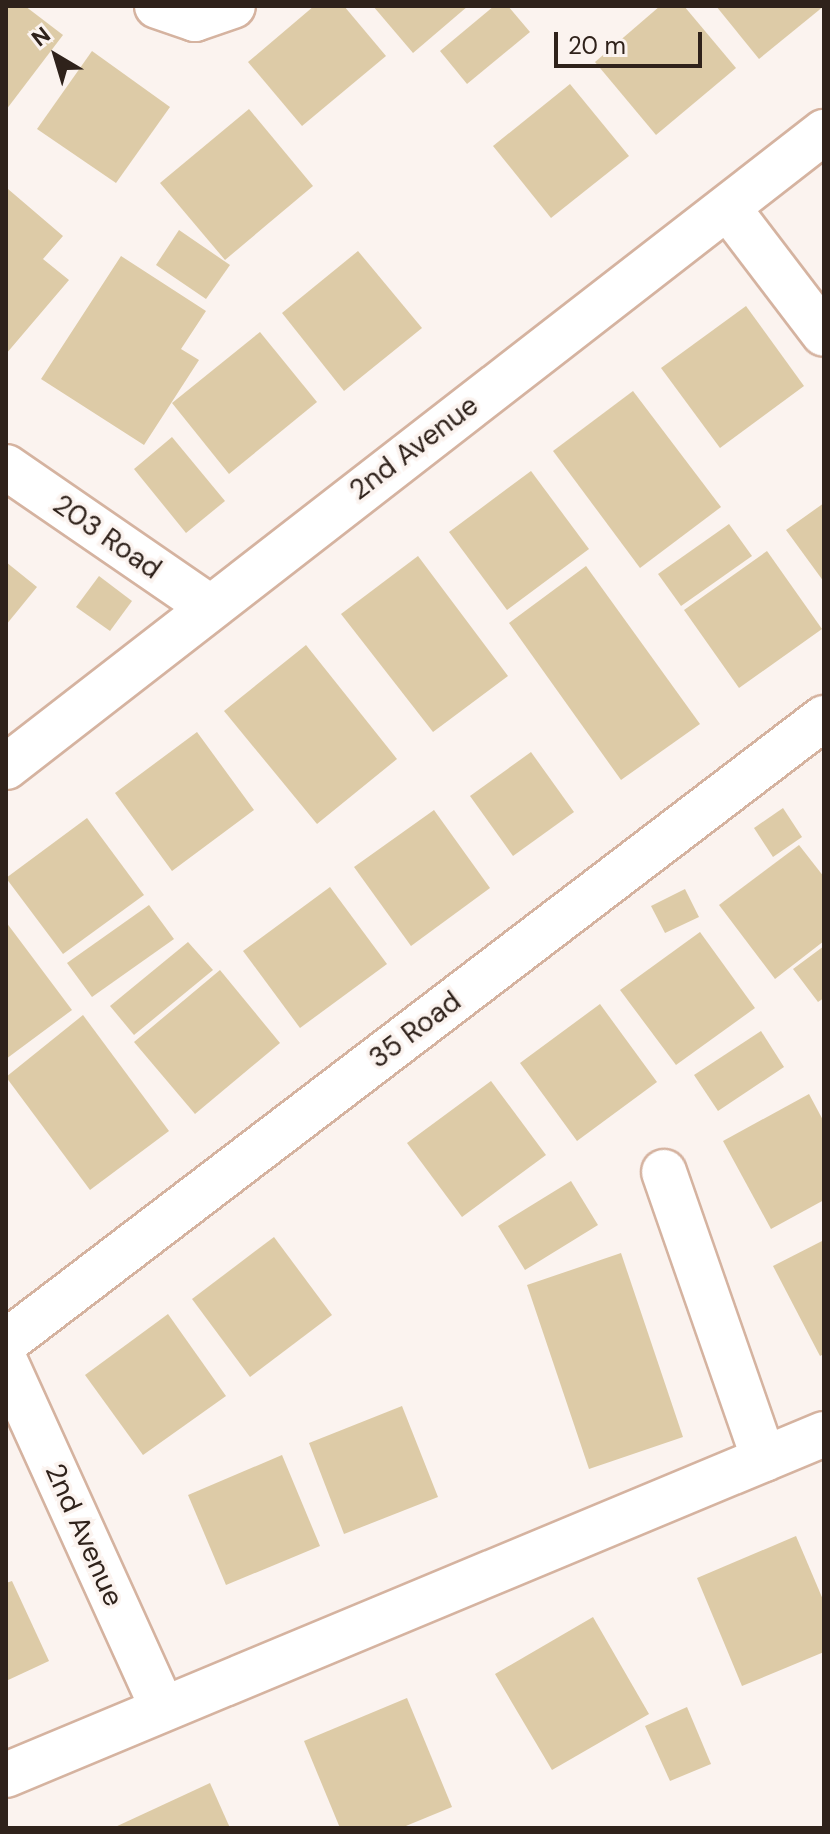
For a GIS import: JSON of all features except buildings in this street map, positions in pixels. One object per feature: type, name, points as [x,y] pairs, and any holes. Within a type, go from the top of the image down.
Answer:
[{"type":"street","points":[[157,6],[195,19],[233,6]]},
{"type":"street","name":"2nd Avenue","points":[[6,767],[208,606],[824,132]]},
{"type":"street","points":[[728,208],[824,334]]},
{"type":"street","name":"203 Road","points":[[6,467],[208,606]]},
{"type":"street","name":"35 Road","points":[[6,1342],[824,718]]},
{"type":"street","points":[[664,1172],[764,1459]]},
{"type":"street","name":"2nd Avenue","points":[[6,1363],[162,1707]]},
{"type":"street","points":[[6,1775],[162,1707],[824,1434]]}]
